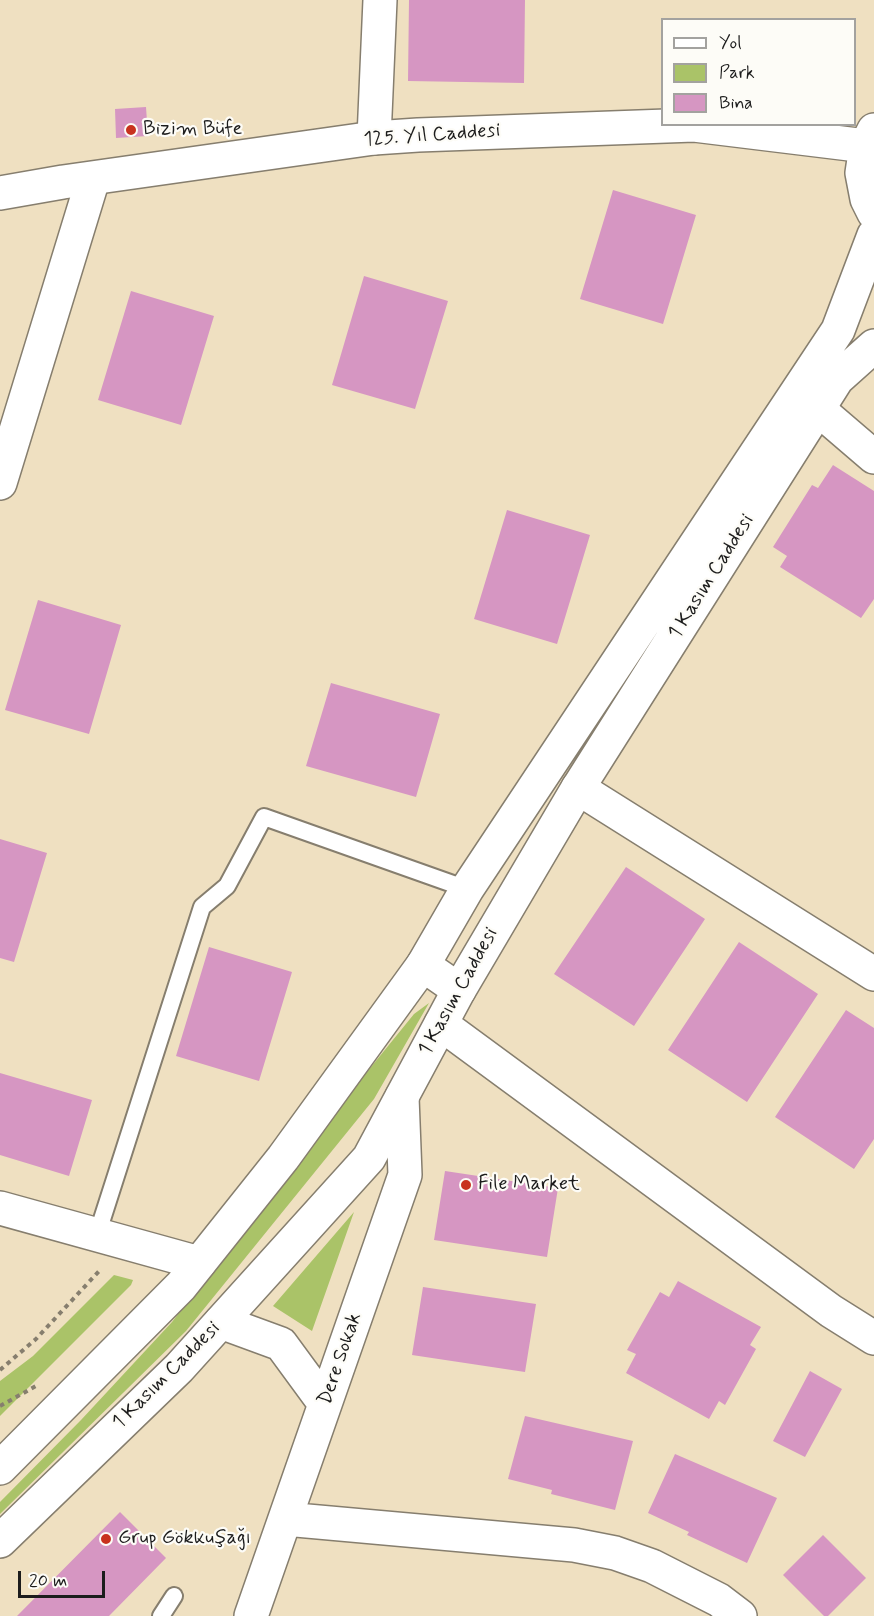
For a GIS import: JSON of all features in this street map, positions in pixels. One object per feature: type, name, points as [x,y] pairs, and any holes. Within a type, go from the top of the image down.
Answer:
[{"type":"street","points":[[374,138],[380,0]]},
{"type":"street","name":"125. Yıl Caddesi","points":[[0,193],[374,138],[669,126]]},
{"type":"street","name":"125. Yıl Caddesi","points":[[708,126],[870,138]]},
{"type":"street","points":[[870,138],[862,172],[867,199],[874,213]]},
{"type":"street","points":[[0,483],[93,179]]},
{"type":"street","name":"1 Kasım Caddesi","points":[[0,1468],[181,1286],[283,1158],[423,965],[467,889],[838,330],[874,235]]},
{"type":"street","name":"1 Kasım Caddesi","points":[[0,1541],[179,1368],[369,1158],[459,990],[578,788],[837,379],[874,346]]},
{"type":"street","points":[[818,409],[874,457]]},
{"type":"street","points":[[578,788],[874,974]]},
{"type":"street","points":[[423,965],[459,990]]},
{"type":"street","points":[[441,1024],[831,1311],[874,1338]]},
{"type":"street","name":"Dere Sokak","points":[[251,1616],[405,1175],[402,1097]]},
{"type":"street","points":[[0,1208],[94,1249],[199,1263]]},
{"type":"street","points":[[221,1322],[281,1344],[325,1404]]},
{"type":"street","points":[[285,1519],[574,1545],[615,1553],[662,1571],[719,1600],[740,1616]]},
{"type":"lane","points":[[94,1249],[202,907],[227,886],[264,817],[467,889]]},
{"type":"lane","points":[[162,1616],[174,1596]]},
{"type":"path","points":[[0,1370],[36,1339],[103,1267],[94,1249]]},
{"type":"path","points":[[31,1396],[39,1384]]},
{"type":"path","points":[[21,1400],[39,1384]]},
{"type":"path","points":[[0,1406],[39,1384]]},
{"type":"green space","points":[[429,1003],[374,1099],[186,1331],[0,1514],[0,1502],[81,1420],[172,1322],[315,1136],[414,1014]]},
{"type":"green space","points":[[354,1212],[312,1331],[273,1306]]},
{"type":"green space","points":[[114,1275],[133,1280],[131,1285],[0,1416],[0,1381],[33,1356]]},
{"type":"building","points":[[409,0],[525,0],[524,83],[408,81]]},
{"type":"building","points":[[146,107],[148,136],[116,138],[115,109]]},
{"type":"building","points":[[613,190],[696,215],[663,324],[580,299]]},
{"type":"building","points":[[364,276],[448,301],[415,409],[332,385]]},
{"type":"building","points":[[131,291],[214,316],[181,425],[98,400]]},
{"type":"building","points":[[833,465],[874,491],[874,599],[861,618],[780,567],[787,556],[773,547],[812,485],[818,488]]},
{"type":"building","points":[[507,510],[590,535],[557,644],[474,619]]},
{"type":"building","points":[[38,600],[121,625],[89,734],[5,710]]},
{"type":"building","points":[[331,683],[440,714],[416,797],[306,766]]},
{"type":"building","points":[[0,839],[47,853],[14,962],[0,958]]},
{"type":"building","points":[[626,867],[705,919],[634,1026],[554,974]]},
{"type":"building","points":[[739,942],[818,994],[747,1102],[668,1050]]},
{"type":"building","points":[[209,947],[292,972],[259,1081],[176,1056]]},
{"type":"building","points":[[846,1010],[874,1028],[874,1139],[854,1169],[775,1117]]},
{"type":"building","points":[[0,1073],[92,1100],[69,1176],[0,1155]]},
{"type":"building","points":[[445,1171],[558,1188],[547,1257],[434,1240]]},
{"type":"building","points":[[678,1281],[761,1327],[750,1345],[756,1349],[725,1405],[719,1401],[709,1419],[626,1373],[636,1354],[627,1350],[660,1292],[669,1297]]},
{"type":"building","points":[[423,1287],[536,1304],[525,1372],[412,1355]]},
{"type":"building","points":[[810,1371],[842,1389],[805,1457],[773,1441]]},
{"type":"building","points":[[525,1416],[633,1441],[615,1510],[551,1494],[552,1490],[508,1479]]},
{"type":"building","points":[[675,1454],[777,1498],[747,1563],[687,1535],[689,1532],[648,1513]]},
{"type":"building","points":[[120,1512],[166,1558],[109,1616],[17,1616]]},
{"type":"building","points":[[823,1535],[866,1578],[828,1616],[824,1616],[783,1575]]},
{"type":"place","name":"Bizim Büfe","points":[[131,130]]},
{"type":"place","name":"File Market","points":[[466,1185]]},
{"type":"place","name":"Grup Gökkuşağı","points":[[106,1539]]}]
